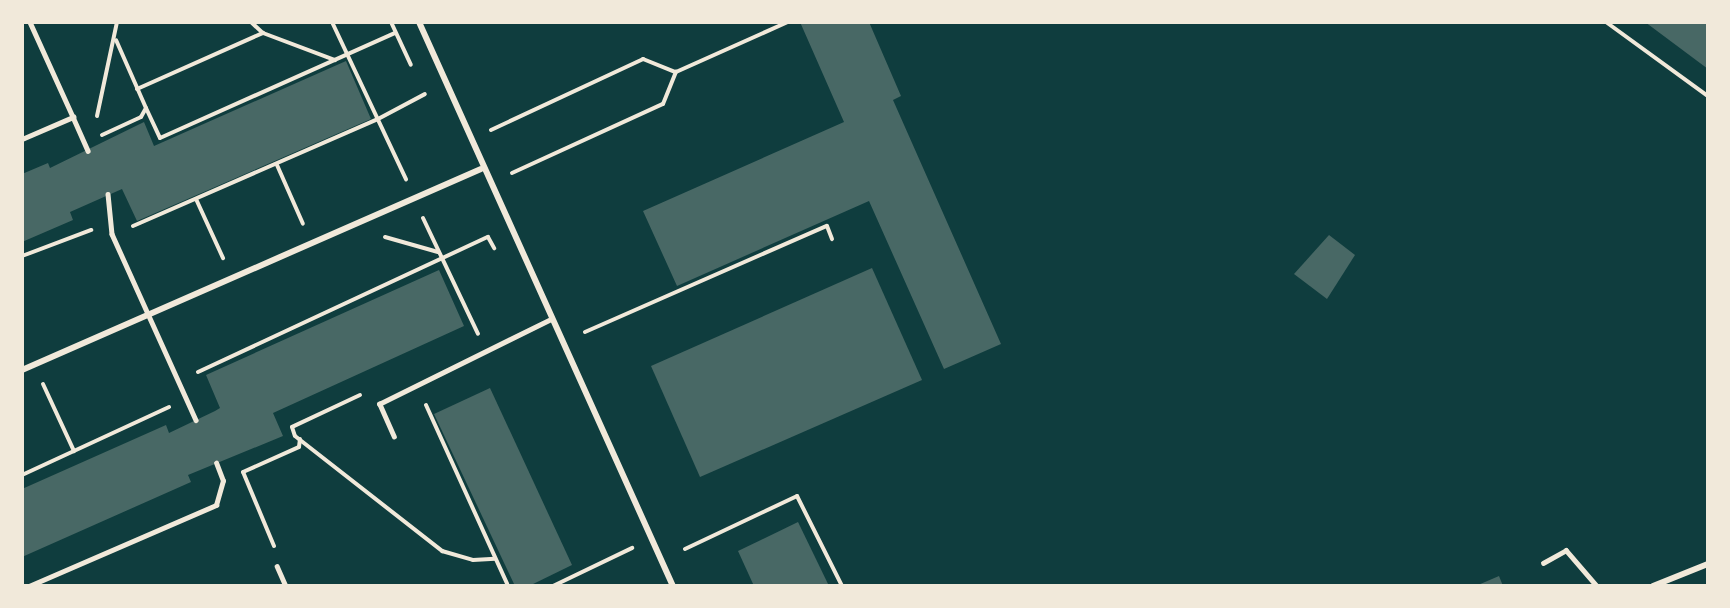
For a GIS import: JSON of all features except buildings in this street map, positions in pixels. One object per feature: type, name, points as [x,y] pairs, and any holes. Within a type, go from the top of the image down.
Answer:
[{"type":"street","points":[[419,22],[481,169],[672,585]]},
{"type":"street","points":[[22,370],[481,169]]},
{"type":"street","points":[[1653,585],[1707,564]]},
{"type":"lane","points":[[30,22],[88,150]]},
{"type":"lane","points":[[22,139],[73,117]]},
{"type":"lane","points":[[108,194],[112,234],[196,420]]},
{"type":"lane","points":[[394,437],[379,404],[551,319]]},
{"type":"lane","points":[[28,585],[216,504],[223,481],[216,463]]},
{"type":"lane","points":[[1543,563],[1566,550],[1596,585]]},
{"type":"lane","points":[[277,566],[286,585]]},
{"type":"path","points":[[92,140],[116,40],[117,22]]},
{"type":"path","points":[[251,22],[263,33],[335,60]]},
{"type":"path","points":[[332,22],[480,339]]},
{"type":"path","points":[[391,22],[416,74]]},
{"type":"path","points":[[511,173],[663,104],[676,72],[788,22]]},
{"type":"path","points":[[1606,22],[1707,96]]},
{"type":"path","points":[[137,89],[263,33]]},
{"type":"path","points":[[116,40],[160,138],[395,33]]},
{"type":"path","points":[[491,130],[643,59],[676,72]]},
{"type":"path","points":[[22,256],[87,229],[112,234],[277,165],[421,99],[426,94],[421,84]]},
{"type":"path","points":[[85,144],[141,117],[146,108]]},
{"type":"path","points":[[277,165],[312,242]]},
{"type":"path","points":[[196,199],[232,277]]},
{"type":"path","points":[[350,226],[439,252]]},
{"type":"path","points":[[585,332],[827,226],[832,239]]},
{"type":"path","points":[[179,381],[488,237],[498,256]]},
{"type":"path","points":[[470,344],[489,336]]},
{"type":"path","points":[[35,365],[74,452]]},
{"type":"path","points":[[365,393],[292,427],[300,439],[442,551],[473,560],[495,559]]},
{"type":"path","points":[[427,396],[426,412],[508,585]]},
{"type":"path","points":[[22,474],[187,399]]},
{"type":"path","points":[[269,533],[243,472],[298,447],[300,439]]},
{"type":"path","points":[[685,549],[797,496],[842,585]]},
{"type":"path","points":[[628,537],[637,557]]},
{"type":"path","points":[[553,585],[633,548]]}]
